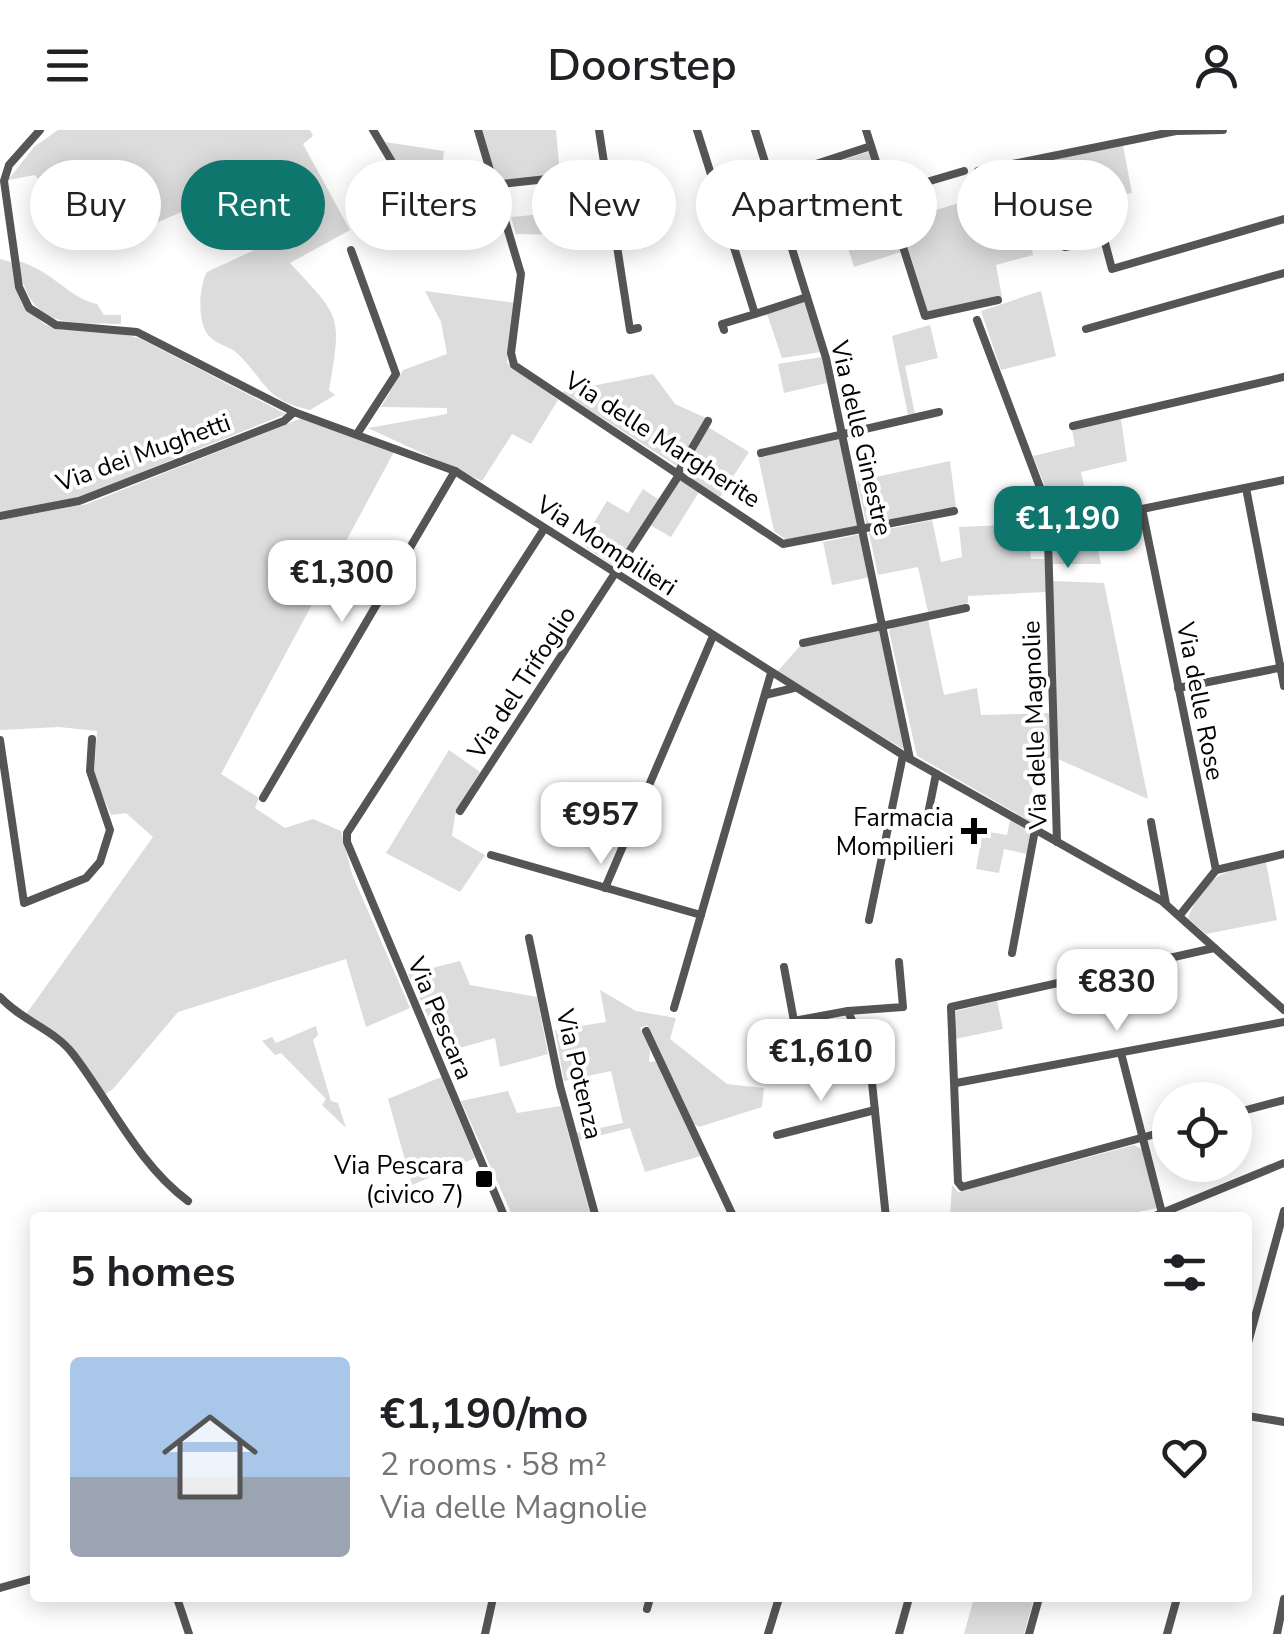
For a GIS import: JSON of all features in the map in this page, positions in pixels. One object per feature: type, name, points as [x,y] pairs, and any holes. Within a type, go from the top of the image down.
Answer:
[{"type":"street","name":"Via Mompilieri","points":[[40,130],[5,173],[11,245],[22,294],[40,317],[64,327],[137,332],[294,412],[455,471],[906,758],[1166,904],[1284,1010]]},
{"type":"street","points":[[373,130],[391,160]]},
{"type":"street","points":[[478,130],[486,160]]},
{"type":"street","points":[[599,130],[630,330],[638,328]]},
{"type":"street","points":[[697,130],[755,314]]},
{"type":"street","name":"Via delle Ginestre","points":[[755,130],[764,160]]},
{"type":"street","points":[[866,130],[876,160]]},
{"type":"street","points":[[1032,160],[1176,131],[1223,130]]},
{"type":"street","points":[[829,160],[872,146]]},
{"type":"street","points":[[1107,250],[1112,270],[1284,220]]},
{"type":"street","points":[[0,249],[11,245]]},
{"type":"street","name":"Via delle Margherite","points":[[512,245],[521,274],[511,353],[514,365],[783,544],[954,510]]},
{"type":"street","points":[[351,250],[396,374],[357,434]]},
{"type":"street","name":"Via delle Ginestre","points":[[792,250],[842,434],[885,625],[906,758]]},
{"type":"street","points":[[904,250],[925,316],[998,300]]},
{"type":"street","points":[[1086,329],[1284,274]]},
{"type":"street","points":[[724,330],[722,324],[807,297]]},
{"type":"street","name":"Via delle Magnolie","points":[[977,320],[1047,506],[1057,842]]},
{"type":"street","points":[[1073,426],[1284,377]]},
{"type":"street","name":"Via dei Mughetti","points":[[0,516],[79,501],[284,421],[294,412]]},
{"type":"street","points":[[762,453],[938,412]]},
{"type":"street","name":"Via del Trifoglio","points":[[460,811],[615,574],[708,422]]},
{"type":"street","points":[[262,798],[455,471]]},
{"type":"street","name":"Via delle Rose","points":[[1216,870],[1142,509],[1284,480]]},
{"type":"street","points":[[1246,488],[1284,686]]},
{"type":"street","name":"Via Pescara","points":[[502,1212],[354,868],[348,833],[544,529]]},
{"type":"street","points":[[802,642],[966,608]]},
{"type":"street","points":[[606,888],[713,636]]},
{"type":"street","points":[[704,656],[728,646]]},
{"type":"street","points":[[1178,688],[1282,668]]},
{"type":"street","points":[[674,1008],[771,673]]},
{"type":"street","points":[[764,695],[794,688]]},
{"type":"street","points":[[0,740],[24,904],[86,878],[100,862],[110,830],[90,771],[92,739]]},
{"type":"street","points":[[869,920],[906,758]]},
{"type":"street","points":[[926,824],[936,774]]},
{"type":"street","points":[[1151,822],[1166,904]]},
{"type":"street","points":[[1012,952],[1035,830]]},
{"type":"street","points":[[1180,915],[1216,870],[1284,854]]},
{"type":"street","points":[[491,855],[701,915]]},
{"type":"street","name":"Via Potenza","points":[[529,938],[560,1086],[594,1212]]},
{"type":"street","points":[[1152,1135],[962,1187],[958,1182],[951,1008],[1214,948]]},
{"type":"street","points":[[784,967],[794,1020],[903,1007],[899,962]]},
{"type":"street","points":[[0,997],[19,1018],[73,1053],[156,1170],[188,1201]]},
{"type":"street","points":[[848,1011],[870,1062],[885,1212]]},
{"type":"street","points":[[956,1083],[1284,1022]]},
{"type":"street","points":[[646,1031],[731,1212]]},
{"type":"street","points":[[1121,1053],[1162,1212]]},
{"type":"street","points":[[1252,1108],[1284,1100]]},
{"type":"street","points":[[776,1135],[874,1110]]},
{"type":"street","points":[[1164,1212],[1284,1163]]},
{"type":"street","points":[[1252,1327],[1284,1211]]},
{"type":"street","points":[[1252,1417],[1284,1422]]},
{"type":"street","points":[[0,1588],[30,1579]]},
{"type":"street","points":[[1278,1634],[1284,1599]]},
{"type":"street","points":[[178,1602],[189,1634]]},
{"type":"street","points":[[485,1634],[492,1602]]},
{"type":"street","points":[[646,1609],[649,1602]]},
{"type":"street","points":[[768,1634],[777,1602]]},
{"type":"street","points":[[899,1634],[908,1602]]},
{"type":"street","points":[[1029,1634],[1038,1602]]},
{"type":"street","points":[[1167,1634],[1176,1602]]},
{"type":"shaded area","points":[[58,130],[310,130],[313,136],[303,144],[312,160],[181,160],[181,212],[161,221],[161,160],[30,160],[30,176],[8,180],[34,147]]},
{"type":"shaded area","points":[[482,130],[556,130],[559,160],[532,160],[532,177],[512,179],[512,160],[489,160]]},
{"type":"shaded area","points":[[385,142],[444,151],[443,160],[395,160]]},
{"type":"shaded area","points":[[1123,145],[1126,160],[1055,160]]},
{"type":"shaded area","points":[[870,151],[873,160],[844,160]]},
{"type":"shaded area","points":[[325,184],[345,221],[345,233],[325,244]]},
{"type":"shaded area","points":[[957,204],[957,250],[1032,250],[1033,255],[996,265],[1002,297],[928,313],[909,250],[937,250],[937,210]]},
{"type":"shaded area","points":[[532,215],[532,234],[516,234],[512,217]]},
{"type":"shaded area","points":[[254,250],[314,250],[290,263],[319,295],[334,319],[336,346],[329,390],[335,395],[310,410],[283,401],[238,354],[211,338],[201,316],[207,272]]},
{"type":"shaded area","points":[[849,250],[900,250],[901,252],[854,267]]},
{"type":"shaded area","points":[[0,259],[11,262],[22,304],[44,324],[61,330],[111,331],[139,338],[286,414],[77,498],[0,513]]},
{"type":"shaded area","points":[[18,261],[97,304],[104,315],[121,315],[121,324],[66,321],[40,310],[23,283]]},
{"type":"shaded area","points":[[425,291],[515,303],[507,363],[558,400],[531,444],[512,434],[482,481],[368,428],[447,414],[447,408],[381,407],[403,370],[447,354],[441,322]]},
{"type":"shaded area","points":[[1041,291],[1056,356],[1001,370],[981,311]]},
{"type":"shaded area","points":[[805,300],[821,352],[782,358],[767,314]]},
{"type":"shaded area","points":[[930,325],[938,358],[905,366],[915,414],[908,415],[892,336]]},
{"type":"shaded area","points":[[822,357],[827,383],[784,393],[778,364]]},
{"type":"shaded area","points":[[653,374],[675,404],[706,418],[677,466],[561,392]]},
{"type":"shaded area","points":[[302,418],[395,450],[221,774],[259,798],[255,808],[285,828],[313,819],[341,831],[352,874],[410,1008],[366,1027],[346,959],[178,1012],[113,1089],[102,1096],[70,1044],[24,1017],[153,837],[126,813],[111,815],[94,776],[97,731],[59,727],[0,730],[0,520],[87,504]]},
{"type":"shaded area","points":[[1121,419],[1127,461],[1081,472],[1101,564],[1052,564],[1049,496],[1033,456],[1075,446],[1072,430]]},
{"type":"shaded area","points":[[708,427],[749,452],[720,497],[681,472]]},
{"type":"shaded area","points":[[840,437],[860,528],[789,542],[774,531],[758,456]]},
{"type":"shaded area","points":[[950,461],[956,507],[867,526],[857,481]]},
{"type":"shaded area","points":[[680,480],[699,492],[671,537],[650,525]]},
{"type":"shaded area","points":[[643,489],[659,500],[614,566],[581,544],[607,501],[628,513]]},
{"type":"shaded area","points":[[932,520],[941,562],[962,557],[959,527],[1028,524],[1031,559],[1045,559],[1046,592],[968,596],[968,603],[928,612],[918,567],[878,575],[869,533]]},
{"type":"shaded area","points":[[861,534],[871,577],[832,585],[823,542]]},
{"type":"shaded area","points":[[1052,581],[1104,583],[1148,799],[1058,759]]},
{"type":"shaded area","points":[[928,619],[944,695],[977,688],[981,715],[1050,713],[1052,758],[1032,759],[1033,823],[917,756],[889,631],[893,626]]},
{"type":"shaded area","points":[[883,629],[905,742],[903,749],[777,672],[801,645]]},
{"type":"shaded area","points":[[449,750],[480,772],[455,815],[452,836],[485,855],[460,892],[386,853]]},
{"type":"shaded area","points":[[1010,820],[1032,831],[1027,854],[1004,849],[999,873],[976,869],[983,831],[1007,835]]},
{"type":"shaded area","points":[[1266,862],[1277,920],[1206,934],[1188,918],[1209,883],[1227,872]]},
{"type":"shaded area","points":[[460,961],[470,985],[537,997],[548,1054],[500,1067],[495,1038],[445,1052],[408,974]]},
{"type":"shaded area","points":[[600,990],[636,1011],[676,1018],[670,1039],[727,1084],[764,1088],[762,1107],[699,1127],[694,1124],[647,1025],[640,1028],[650,1050],[649,1062],[657,1061],[701,1156],[645,1172],[630,1128],[578,1141],[576,1133],[623,1123],[611,1071],[564,1081],[555,1030],[606,1022]]},
{"type":"shaded area","points":[[997,1001],[1003,1029],[955,1039],[956,1011]]},
{"type":"shaded area","points":[[316,1026],[318,1035],[313,1040],[331,1101],[338,1103],[346,1128],[322,1105],[326,1099],[281,1053],[275,1055],[262,1041],[272,1037],[276,1043]]},
{"type":"shaded area","points":[[441,1077],[475,1158],[412,1185],[388,1099]]},
{"type":"shaded area","points":[[508,1091],[517,1113],[561,1106],[590,1212],[511,1212],[461,1101]]},
{"type":"shaded area","points":[[1134,1145],[1142,1149],[1157,1208],[1138,1212],[950,1212],[952,1185],[958,1192]]},
{"type":"shaded area","points":[[973,1602],[1033,1602],[1024,1634],[964,1634]]},
{"type":"place","name":"Farmacia Mompilieri","points":[[974,831]]},
{"type":"place","name":"Via Pescara (civico 7)","points":[[484,1179]]}]
